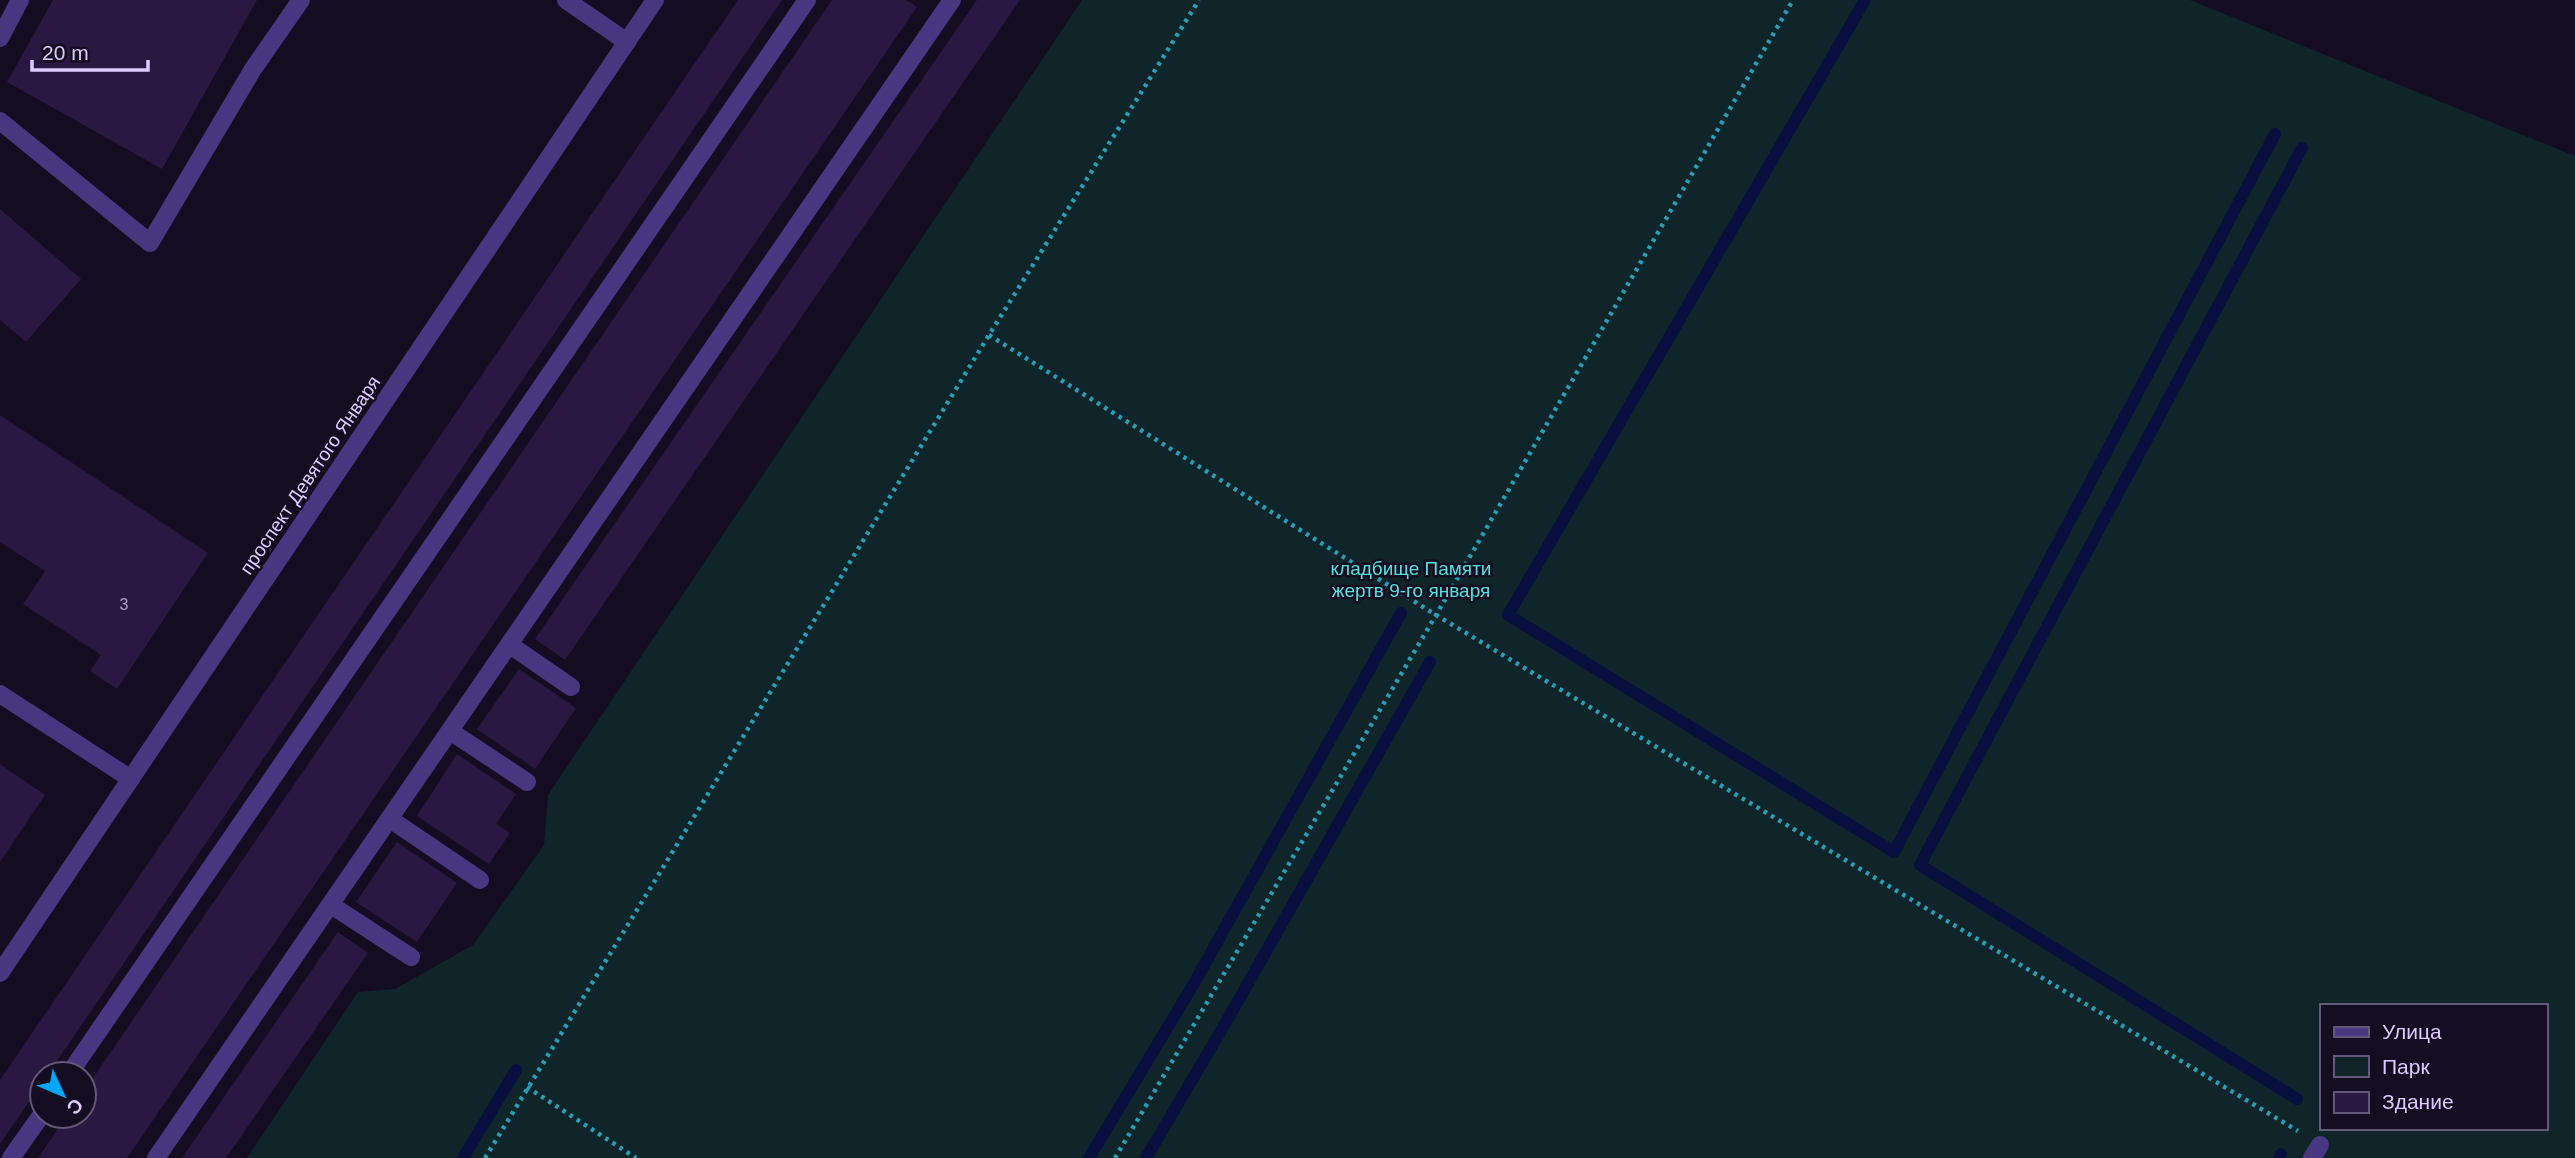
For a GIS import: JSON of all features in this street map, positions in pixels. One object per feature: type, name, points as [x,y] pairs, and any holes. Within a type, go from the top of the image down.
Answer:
[{"type":"street","points":[[0,38],[20,0]]},
{"type":"street","points":[[0,121],[150,243],[253,69],[301,0]]},
{"type":"street","points":[[566,0],[627,42]]},
{"type":"street","name":"проспект Девятого Января","points":[[0,973],[655,0]]},
{"type":"street","points":[[79,1060],[807,0]]},
{"type":"street","points":[[156,1158],[952,0]]},
{"type":"street","points":[[510,645],[571,687]]},
{"type":"street","points":[[0,694],[131,779]]},
{"type":"street","points":[[450,731],[527,782]]},
{"type":"street","points":[[390,819],[480,880]]},
{"type":"street","points":[[331,905],[411,957]]},
{"type":"street","points":[[11,1158],[31,1130]]},
{"type":"path","points":[[485,1158],[989,335],[1199,0]]},
{"type":"path","points":[[1115,1158],[1436,615],[1793,0]]},
{"type":"path","points":[[989,335],[1436,615],[2316,1151]]},
{"type":"path","points":[[527,1087],[636,1158]]},
{"type":"green space","name":"кладбище Памяти жертв 9-го января","points":[[1082,0],[2190,0],[2575,156],[2575,1158],[247,1158],[358,992],[395,989],[473,945],[544,845],[548,795]]},
{"type":"building","points":[[53,0],[257,0],[162,169],[7,82]]},
{"type":"building","points":[[738,0],[782,0],[58,1060],[28,1060],[28,1103],[0,1144],[0,1080]]},
{"type":"building","points":[[832,0],[906,0],[917,7],[127,1158],[38,1158],[57,1130],[98,1130],[98,1071]]},
{"type":"building","points":[[977,0],[1020,0],[565,660],[535,639]]},
{"type":"building","points":[[0,209],[81,279],[26,342],[0,320]]},
{"type":"building","points":[[0,415],[208,553],[117,689],[90,671],[101,655],[23,604],[45,571],[0,542]]},
{"type":"building","points":[[519,669],[576,708],[535,769],[477,729]]},
{"type":"building","points":[[457,754],[516,794],[496,824],[510,833],[489,864],[417,816]]},
{"type":"building","points":[[0,764],[45,795],[0,862]]},
{"type":"building","points":[[397,842],[457,883],[417,942],[356,902]]},
{"type":"building","points":[[338,932],[368,953],[226,1158],[182,1158]]},
{"type":"waterway","points":[[1865,0],[1508,615],[1894,852],[2275,134]]},
{"type":"waterway","points":[[2297,1099],[1920,865],[2302,148]]},
{"type":"waterway","points":[[1089,1158],[1193,985],[1401,613]]},
{"type":"waterway","points":[[1146,1158],[1430,662]]},
{"type":"waterway","points":[[463,1158],[516,1070]]},
{"type":"waterway","points":[[2279,1158],[2281,1154]]}]
